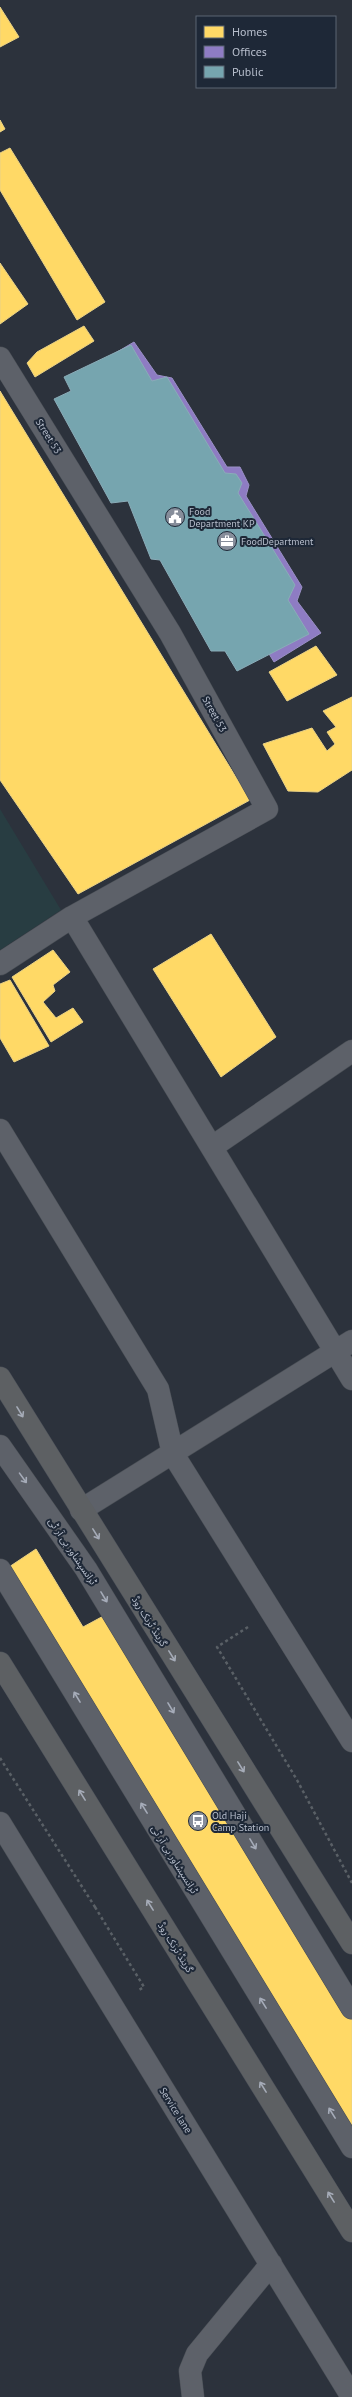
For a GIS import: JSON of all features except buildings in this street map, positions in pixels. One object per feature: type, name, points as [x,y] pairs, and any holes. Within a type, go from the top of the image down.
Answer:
[{"type":"highway","name":"گرینڈ ٹرنک روڈ","points":[[0,1378],[352,1943]]},
{"type":"highway","name":"گرینڈ ٹرنک روڈ","points":[[0,1663],[352,2231]]},
{"type":"street","name":"Street 53","points":[[0,358],[170,633],[267,809],[72,917],[0,964]]},
{"type":"street","points":[[72,917],[212,1147],[344,1347],[352,1379]]},
{"type":"street","points":[[212,1147],[352,1051]]},
{"type":"street","points":[[0,1130],[158,1389],[173,1454],[352,1741]]},
{"type":"street","points":[[81,1510],[344,1347]]},
{"type":"street","name":"ٹرانسپشاور بی آر ٹی","points":[[0,1446],[86,1569],[352,2008]]},
{"type":"street","name":"ٹرانسپشاور بی آر ٹی","points":[[0,1570],[352,2147]]},
{"type":"street","name":"Service lane","points":[[0,1823],[272,2264],[352,2397]]},
{"type":"street","points":[[193,2397],[190,2372],[197,2354],[272,2264]]},
{"type":"path","points":[[272,1612],[217,1647],[297,1780],[352,1882]]},
{"type":"path","points":[[0,1758],[92,1902],[144,1987]]},
{"type":"path","points":[[92,1902],[95,1907]]},
{"type":"green space","points":[[0,809],[61,910],[0,950]]},
{"type":"place","name":"Food Department KP","points":[[175,517]]},
{"type":"place","name":"FoodDepartment","points":[[227,541]]},
{"type":"place","name":"Old Haji Camp Station","points":[[198,1821]]}]
